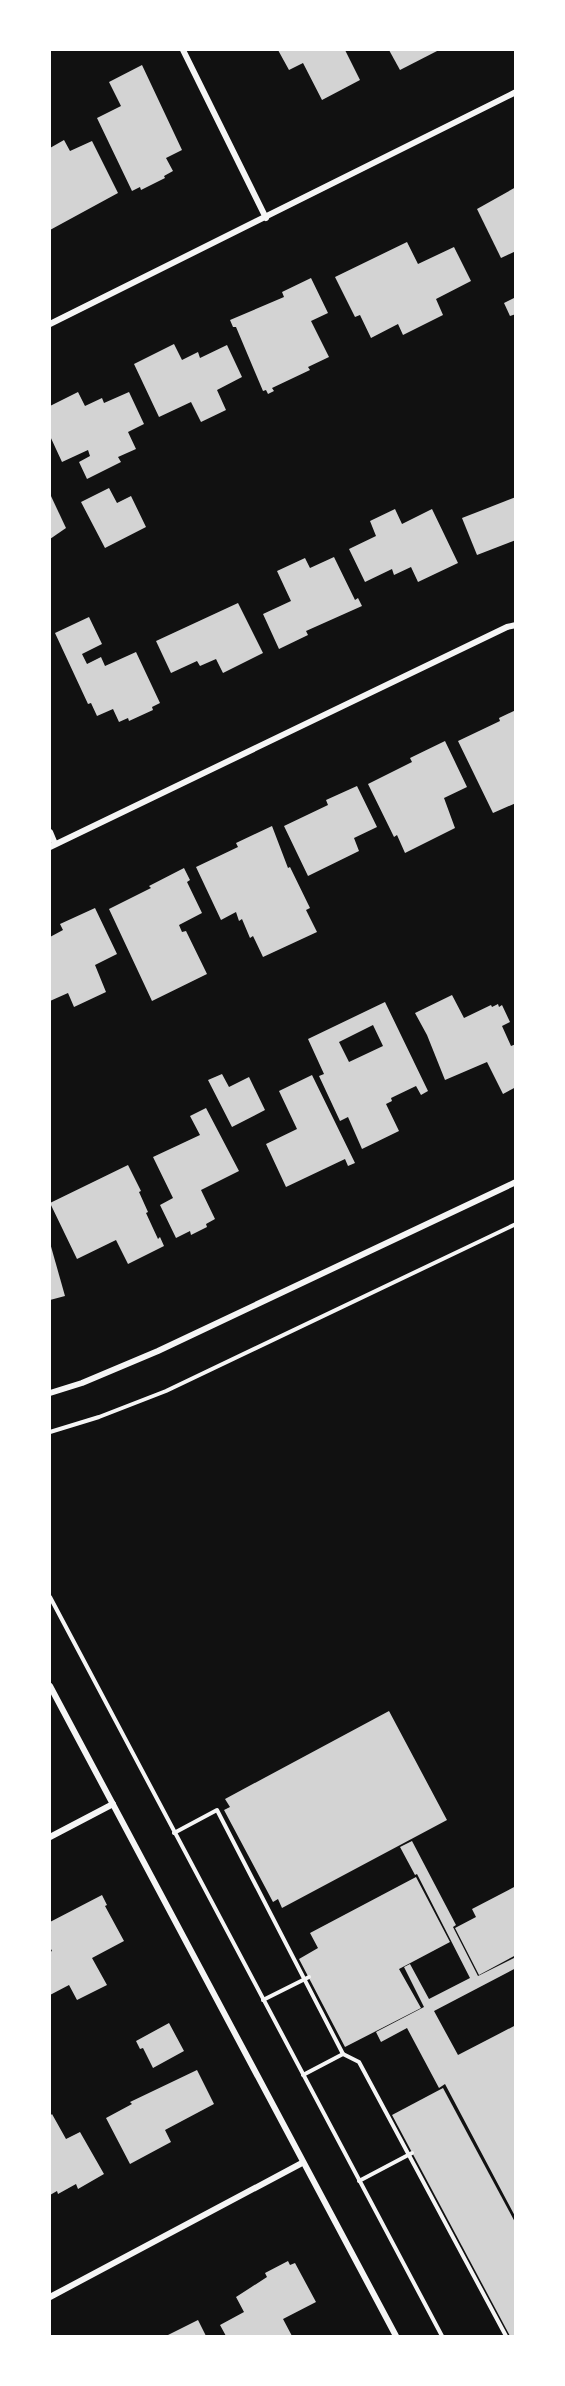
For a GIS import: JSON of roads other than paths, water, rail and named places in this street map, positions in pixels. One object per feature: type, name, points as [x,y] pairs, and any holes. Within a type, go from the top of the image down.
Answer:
[{"type":"street","points":[[183,50],[266,218]]},
{"type":"street","points":[[50,324],[516,92]]},
{"type":"street","points":[[50,832],[52,846],[507,627],[516,625]]},
{"type":"street","points":[[50,1393],[82,1383],[158,1351],[516,1182]]},
{"type":"street","points":[[50,1686],[396,2337]]},
{"type":"street","points":[[50,1837],[113,1804]]},
{"type":"street","points":[[50,2297],[302,2163]]}]
